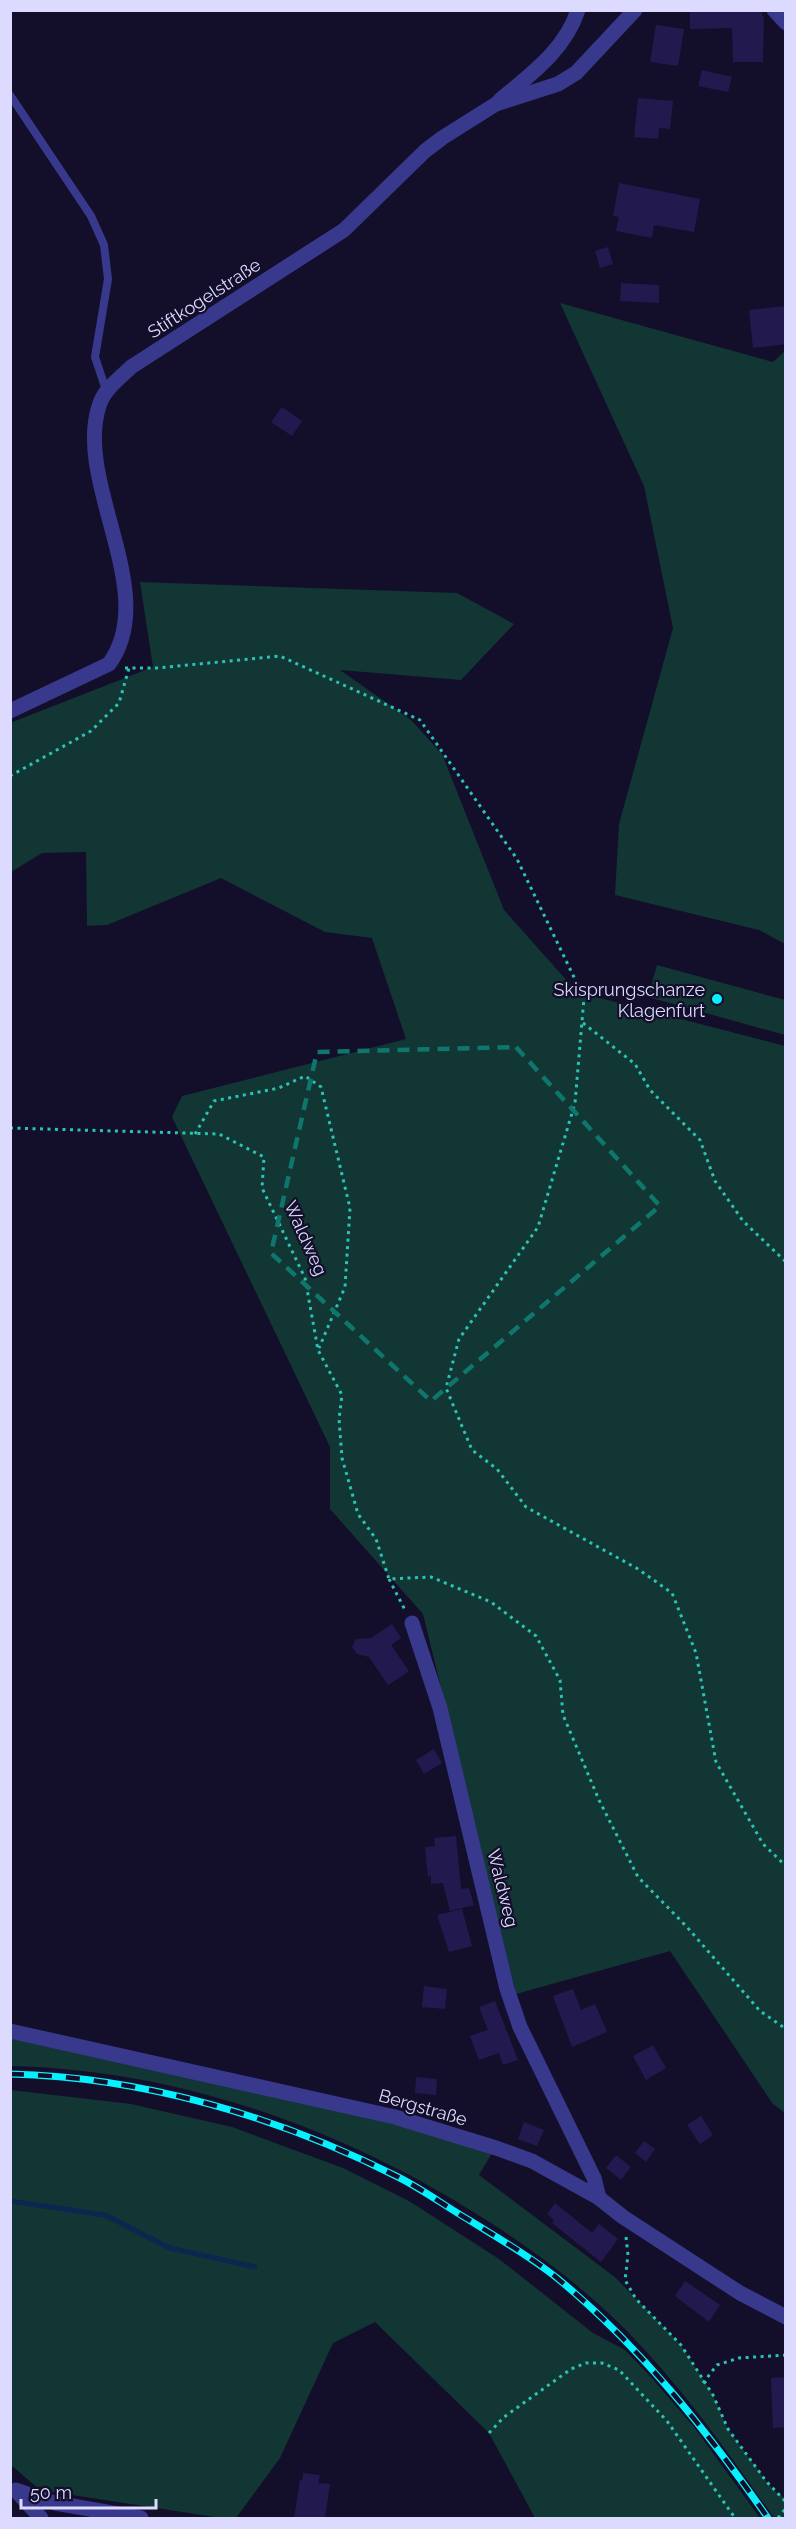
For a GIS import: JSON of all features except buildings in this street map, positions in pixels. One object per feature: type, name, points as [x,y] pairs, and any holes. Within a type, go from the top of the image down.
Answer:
[{"type":"street","points":[[496,104],[552,56],[566,36],[578,10]]},
{"type":"street","name":"Stiftkogelstraße","points":[[109,664],[119,651],[126,619],[126,598],[97,459],[95,435],[99,406],[106,390],[130,367],[344,230],[425,151],[496,104],[539,91],[576,73],[635,10]]},
{"type":"street","points":[[10,711],[109,664]]},
{"type":"street","name":"Waldweg","points":[[412,1623],[440,1708],[507,1989],[520,2027],[594,2178],[599,2198]]},
{"type":"street","name":"Bergstraße","points":[[10,2031],[395,2117],[532,2161],[599,2198],[623,2217],[740,2293],[786,2317]]},
{"type":"street","points":[[13,2487],[24,2518]]},
{"type":"street","points":[[13,2487],[41,2518]]},
{"type":"street","points":[[13,2487],[55,2503],[141,2518]]},
{"type":"lane","points":[[10,95],[91,216],[104,245],[108,279],[95,357],[106,390]]},
{"type":"path","points":[[109,664],[129,668],[170,668],[280,656],[420,720],[517,859],[584,998],[575,1103],[538,1227],[459,1339],[446,1388],[472,1450],[496,1469],[526,1507],[638,1569],[672,1593],[696,1653],[716,1762],[763,1844],[786,1866]]},
{"type":"path","points":[[10,776],[91,731],[119,703],[129,668]]},
{"type":"path","points":[[583,1023],[635,1064],[650,1090],[700,1140],[716,1181],[744,1221],[786,1262]]},
{"type":"path","points":[[195,1134],[214,1101],[279,1088],[305,1076],[321,1087],[350,1208],[345,1287],[318,1350]]},
{"type":"path","name":"Waldweg","points":[[10,1128],[219,1134],[264,1157],[262,1188],[305,1278],[318,1350],[342,1395],[339,1419],[342,1458],[358,1514],[376,1539],[389,1579],[412,1623]]},
{"type":"path","points":[[389,1579],[431,1577],[491,1602],[536,1635],[560,1680],[563,1715],[599,1800],[638,1877],[687,1927],[760,2011],[786,2029]]},
{"type":"path","points":[[623,2217],[628,2255],[626,2280],[636,2299],[681,2345],[695,2364],[728,2429],[766,2481],[786,2502]]},
{"type":"path","points":[[703,2382],[717,2365],[739,2358],[786,2355]]},
{"type":"path","points":[[489,2433],[504,2417],[571,2369],[586,2363],[602,2363],[619,2370],[667,2421],[735,2518]]},
{"type":"path","points":[[778,2518],[786,2508]]},
{"type":"highlighted area","points":[[516,1047],[660,1206],[431,1401],[271,1253],[317,1052]]},
{"type":"green space","points":[[560,303],[773,362],[785,351],[785,944],[759,930],[615,895],[619,824],[673,628],[644,486]]},
{"type":"green space","points":[[140,582],[457,593],[514,624],[461,680],[340,670],[411,720],[442,754],[504,910],[577,992],[785,1046],[785,2113],[773,2104],[670,1951],[516,1994],[423,1614],[330,1509],[330,1447],[172,1117],[182,1096],[406,1039],[372,938],[325,932],[221,878],[107,925],[87,926],[86,852],[42,853],[11,872],[10,723],[153,667]]},
{"type":"green space","name":"Skisprungschanze Klagenfurt","points":[[657,965],[785,1000],[785,1035],[648,997]]},
{"type":"green space","points":[[11,2038],[391,2122],[492,2153],[479,2175],[616,2278],[681,2345],[713,2395],[728,2429],[766,2481],[785,2498],[785,2518],[774,2518],[722,2444],[685,2397],[625,2329],[562,2274],[494,2225],[439,2191],[382,2161],[323,2134],[263,2112],[201,2093],[139,2079],[75,2070],[11,2066]]},
{"type":"green space","points":[[11,2090],[131,2104],[232,2127],[343,2168],[409,2201],[499,2259],[593,2333],[625,2350],[694,2427],[760,2518],[535,2518],[489,2433],[375,2322],[333,2343],[280,2458],[236,2518],[221,2518],[40,2490],[11,2465]]},
{"type":"waterway","points":[[10,2201],[105,2215],[170,2248],[255,2267]]},
{"type":"railway","points":[[10,2074],[110,2083],[210,2104],[306,2136],[353,2155],[416,2187],[536,2262],[587,2304],[671,2391],[721,2453],[768,2518]]},
{"type":"place","name":"Skisprungschanze Klagenfurt","points":[[717,999]]}]
